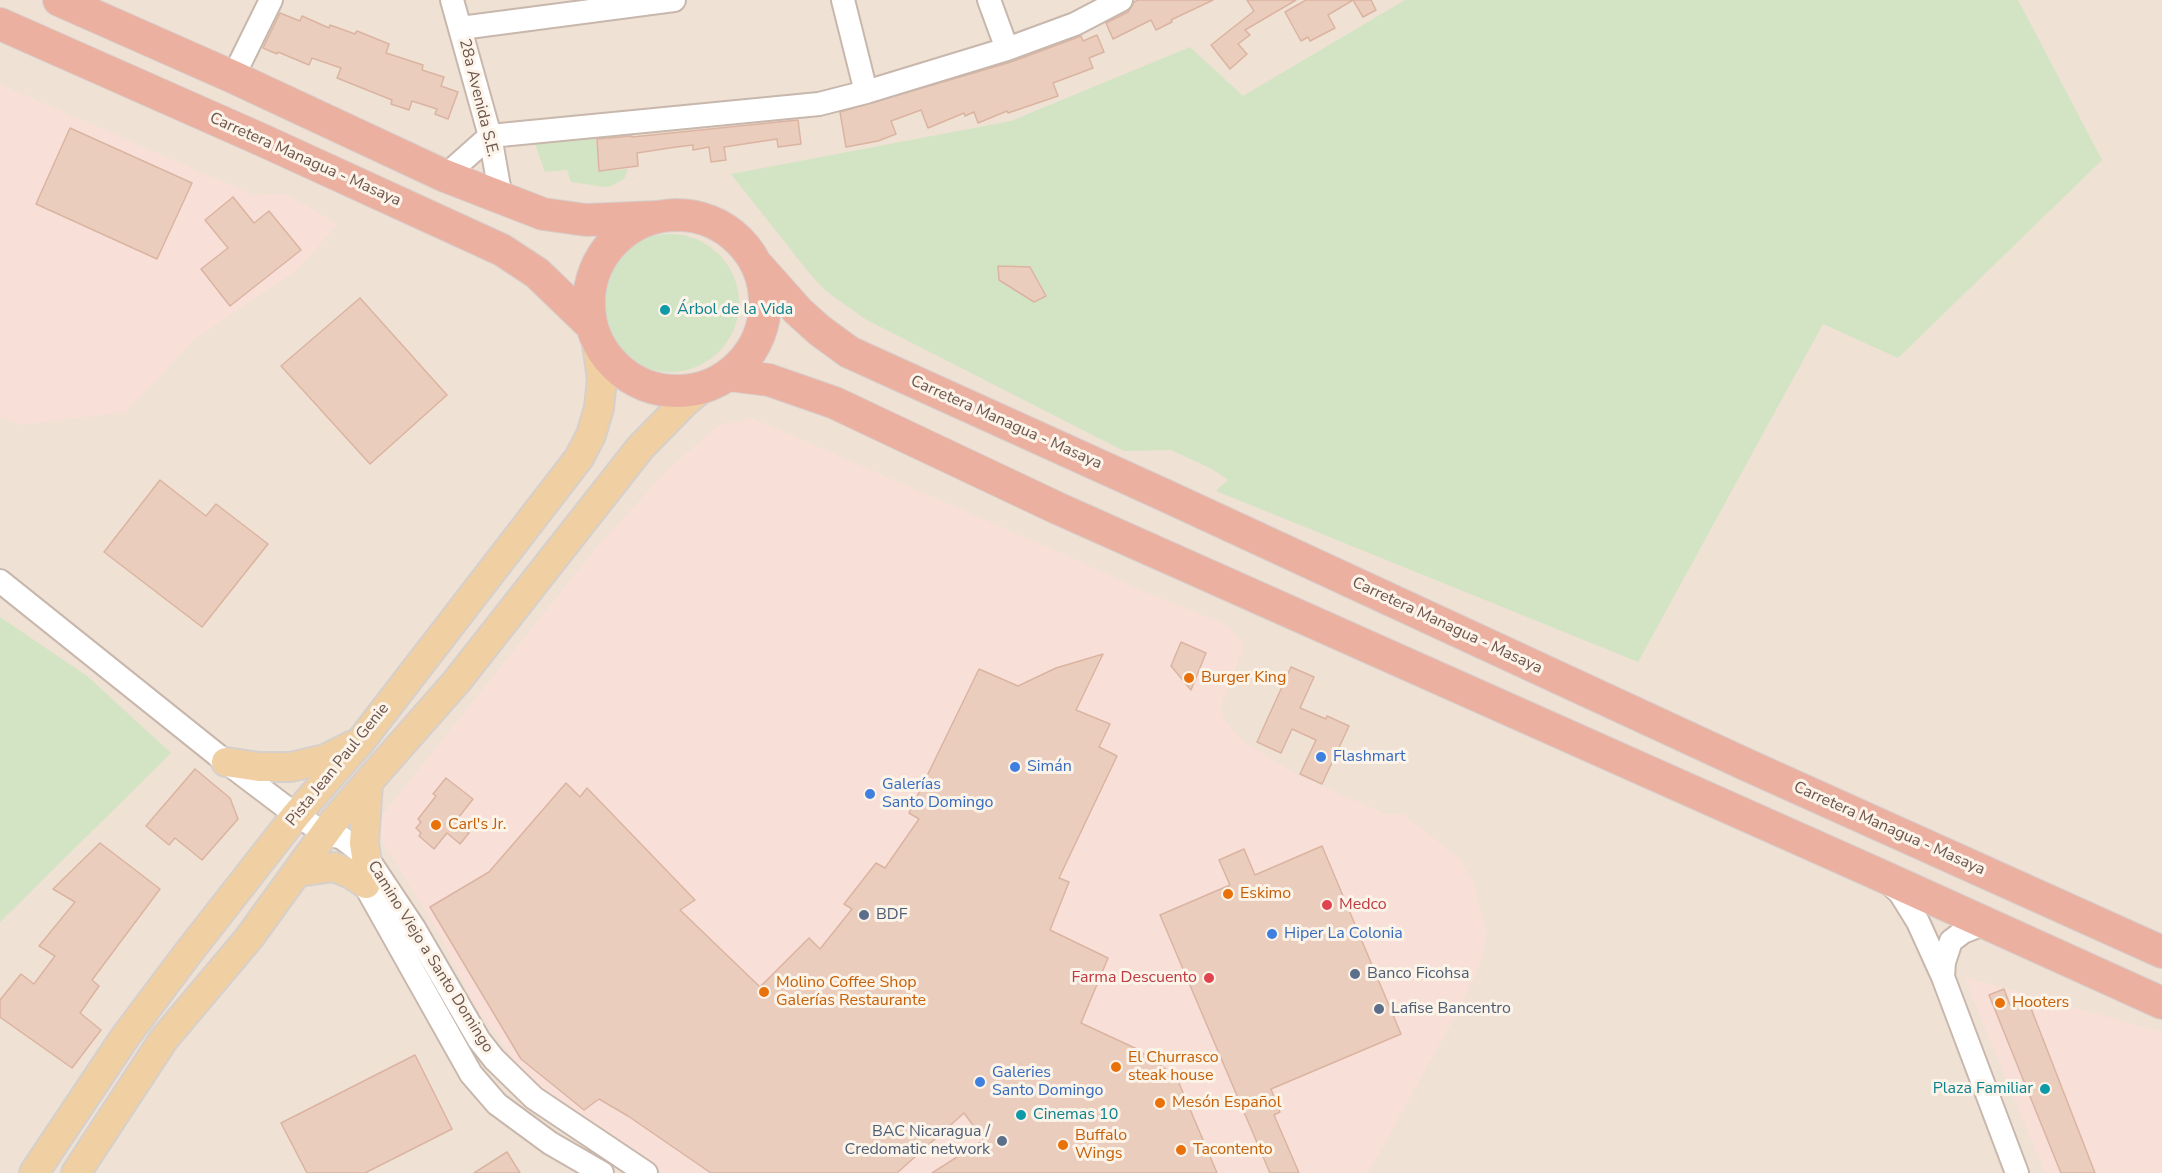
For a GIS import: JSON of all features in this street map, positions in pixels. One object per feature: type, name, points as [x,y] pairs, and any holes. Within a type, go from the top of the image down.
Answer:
[{"type":"highway","points":[[58,0],[233,77],[445,176],[543,214],[586,220],[642,223],[686,215],[715,223],[740,240],[757,265],[765,294],[763,324],[751,352],[715,381]]},
{"type":"highway","name":"Carretera Managua - Masaya","points":[[0,24],[485,242],[537,273],[595,335]]},
{"type":"highway","points":[[642,223],[609,246],[595,267],[588,292],[595,335],[616,369],[642,385],[672,392],[715,381],[769,380],[835,402],[1058,508],[1882,876],[2162,1004]]},
{"type":"highway","name":"Carretera Managua - Masaya","points":[[757,265],[798,311],[849,352],[1747,765],[2162,952]]},
{"type":"main road","name":"Pista Jean Paul Genie","points":[[34,1173],[124,1037],[296,815],[360,742],[579,458],[591,435],[599,408],[602,379],[595,335]]},
{"type":"main road","name":"Pista Jean Paul Genie","points":[[76,1173],[164,1039],[249,938],[325,833],[457,681],[640,448],[685,402],[715,381]]},
{"type":"main road","points":[[226,762],[259,767],[291,767],[325,759],[360,742]]},
{"type":"main road","points":[[366,856],[363,843],[368,784]]},
{"type":"main road","points":[[298,872],[334,867],[366,884]]},
{"type":"street","points":[[233,77],[271,0]]},
{"type":"street","name":"28a Avenida S.E.","points":[[452,0],[490,136],[501,198]]},
{"type":"street","points":[[461,28],[674,0]]},
{"type":"street","points":[[843,0],[866,92]]},
{"type":"street","points":[[989,0],[1007,49]]},
{"type":"street","points":[[445,176],[490,136],[819,104],[1007,49],[1075,24],[1121,0]]},
{"type":"street","name":"Camino Viejo a Santo Domingo","points":[[0,581],[226,762],[296,815],[325,833],[342,838],[366,856],[414,928],[479,1040],[494,1059],[534,1098],[646,1173]]},
{"type":"street","name":"Camino Viejo a Santo Domingo","points":[[325,833],[366,884],[471,1074],[497,1104],[516,1119],[550,1143],[602,1173]]},
{"type":"street","points":[[1882,876],[1900,894],[1914,915],[1943,977],[2017,1173]]},
{"type":"street","points":[[1943,977],[1944,962],[1951,941],[1964,932],[1986,923]]},
{"type":"shaded area","points":[[0,0],[2162,0],[2162,1173],[0,1173]]},
{"type":"shaded area","points":[[0,84],[253,195],[285,194],[338,224],[297,270],[195,339],[126,412],[22,425],[0,417]]},
{"type":"shaded area","name":"Galerías Santo Domingo","points":[[752,418],[1145,592],[1230,627],[1242,642],[1242,651],[1222,702],[1222,712],[1226,722],[1245,743],[1298,775],[1385,814],[1403,814],[1459,858],[1473,881],[1487,934],[1479,968],[1455,1017],[1368,1173],[663,1173],[534,1089],[474,1004],[440,935],[373,826],[595,549],[670,467],[718,426]]},
{"type":"shaded area","name":"Plaza Familiar","points":[[1964,977],[2162,1032],[2162,1173],[2045,1173]]},
{"type":"green space","points":[[1405,0],[2018,0],[2102,160],[1898,358],[1823,324],[1638,662],[1216,491],[1228,480],[1212,469],[1171,450],[1124,451],[865,319],[826,291],[810,274],[731,174],[1011,121],[1190,47],[1243,96]]},
{"type":"green space","points":[[595,131],[599,171],[628,169],[624,179],[605,187],[571,182],[567,170],[545,172],[533,138]]},
{"type":"green space","points":[[670,234],[696,239],[719,254],[734,277],[739,303],[734,329],[719,352],[696,367],[670,372],[644,367],[621,352],[606,329],[601,303],[606,277],[621,254],[644,239]]},
{"type":"green space","points":[[0,617],[87,676],[171,753],[0,922]]},
{"type":"building","points":[[1138,0],[1213,0],[1171,20],[1172,22],[1156,30],[1151,20],[1113,39],[1106,23],[1128,12]]},
{"type":"building","points":[[1247,0],[1296,0],[1245,30],[1250,35],[1238,44],[1247,54],[1230,69],[1211,45],[1254,11]]},
{"type":"building","points":[[1306,0],[1353,0],[1328,15],[1335,28],[1310,41],[1308,37],[1301,41],[1285,12]]},
{"type":"building","points":[[1353,0],[1371,0],[1376,10],[1363,17]]},
{"type":"building","points":[[280,13],[300,21],[302,16],[329,28],[330,25],[355,34],[357,31],[389,44],[386,53],[423,65],[422,70],[444,77],[441,86],[458,92],[448,119],[435,114],[437,109],[412,101],[409,110],[391,104],[392,100],[337,78],[341,68],[312,58],[309,65],[263,48]]},
{"type":"building","points":[[1097,35],[1104,52],[1089,58],[1093,68],[1053,83],[1058,96],[1008,113],[1007,111],[978,123],[974,112],[965,116],[964,113],[928,128],[921,110],[891,121],[896,134],[878,141],[846,147],[840,112],[1011,62],[1081,36],[1083,41]]},
{"type":"building","points":[[798,120],[801,144],[778,147],[777,139],[724,147],[726,160],[711,162],[709,147],[693,150],[693,145],[676,147],[637,153],[638,166],[599,171],[597,139]]},
{"type":"building","points":[[70,128],[192,183],[157,259],[36,204]]},
{"type":"building","points":[[233,197],[254,223],[269,211],[301,250],[230,306],[201,269],[228,248],[205,220]]},
{"type":"building","points":[[998,266],[1030,267],[1046,296],[1034,302],[999,280]]},
{"type":"building","points":[[360,298],[447,395],[370,464],[281,366]]},
{"type":"building","points":[[160,480],[206,516],[216,504],[268,544],[202,627],[104,552]]},
{"type":"building","name":"Burger King","points":[[1181,642],[1206,653],[1191,690],[1171,666]]},
{"type":"building","name":"Galerías Santo Domingo","points":[[1103,654],[1076,710],[1110,724],[1099,747],[1117,756],[1059,878],[1069,882],[1050,930],[1108,958],[1081,1023],[1137,1049],[1176,1076],[1217,1173],[932,1173],[984,1140],[964,1113],[897,1173],[711,1173],[628,1116],[599,1099],[584,1110],[521,1059],[430,907],[489,872],[566,783],[580,797],[587,788],[695,900],[680,910],[760,987],[809,938],[820,949],[852,909],[844,904],[876,863],[885,868],[919,819],[909,813],[979,669],[1018,686],[1056,668]]},
{"type":"building","points":[[1291,667],[1314,677],[1300,708],[1326,719],[1327,716],[1349,726],[1322,784],[1300,774],[1316,740],[1292,729],[1281,753],[1257,742]]},
{"type":"building","points":[[195,769],[230,798],[238,819],[202,860],[175,838],[169,845],[146,826]]},
{"type":"building","points":[[446,778],[473,799],[455,822],[469,833],[460,844],[447,833],[434,849],[419,836],[421,833],[416,828],[421,822],[418,819],[436,796],[433,794]]},
{"type":"building","points":[[100,843],[160,889],[92,980],[99,986],[80,1013],[101,1030],[72,1068],[0,1017],[0,1000],[21,974],[34,984],[55,956],[39,946],[75,902],[53,889]]},
{"type":"building","points":[[1322,846],[1401,1034],[1271,1089],[1280,1112],[1274,1115],[1299,1173],[1270,1173],[1160,915],[1230,885],[1219,860],[1244,849],[1255,875]]},
{"type":"building","name":"Plaza Familiar","points":[[2004,989],[2010,1005],[2027,998],[2095,1173],[2061,1173],[1989,995]]},
{"type":"building","points":[[415,1055],[452,1129],[365,1173],[307,1173],[281,1123]]},
{"type":"building","points":[[507,1152],[520,1173],[474,1173]]},
{"type":"place","name":"Árbol de la Vida","points":[[665,310]]},
{"type":"place","name":"Burger King","points":[[1189,678]]},
{"type":"place","name":"Flashmart","points":[[1321,757]]},
{"type":"place","name":"Simán","points":[[1015,767]]},
{"type":"place","name":"Galerías Santo Domingo","points":[[870,794]]},
{"type":"place","name":"Carl's Jr.","points":[[436,825]]},
{"type":"place","name":"Eskimo","points":[[1228,894]]},
{"type":"place","name":"Medco","points":[[1327,905]]},
{"type":"place","name":"BDF","points":[[864,915]]},
{"type":"place","name":"Hiper La Colonia","points":[[1272,934]]},
{"type":"place","name":"Banco Ficohsa","points":[[1355,974]]},
{"type":"place","name":"Farma Descuento","points":[[1209,978]]},
{"type":"place","name":"Molino Coffee Shop Galerías Restaurante","points":[[764,992]]},
{"type":"place","name":"Hooters","points":[[2000,1003]]},
{"type":"place","name":"Lafise Bancentro","points":[[1379,1009]]},
{"type":"place","name":"El Churrasco steak house","points":[[1116,1067]]},
{"type":"place","name":"Galeries Santo Domingo","points":[[980,1082]]},
{"type":"place","name":"Plaza Familiar","points":[[2045,1089]]},
{"type":"place","name":"Mesón Español","points":[[1160,1103]]},
{"type":"place","name":"Cinemas 10","points":[[1021,1115]]},
{"type":"place","name":"BAC Nicaragua / Credomatic network","points":[[1002,1141]]},
{"type":"place","name":"Buffalo Wings","points":[[1063,1145]]},
{"type":"place","name":"Tacontento","points":[[1181,1150]]}]
